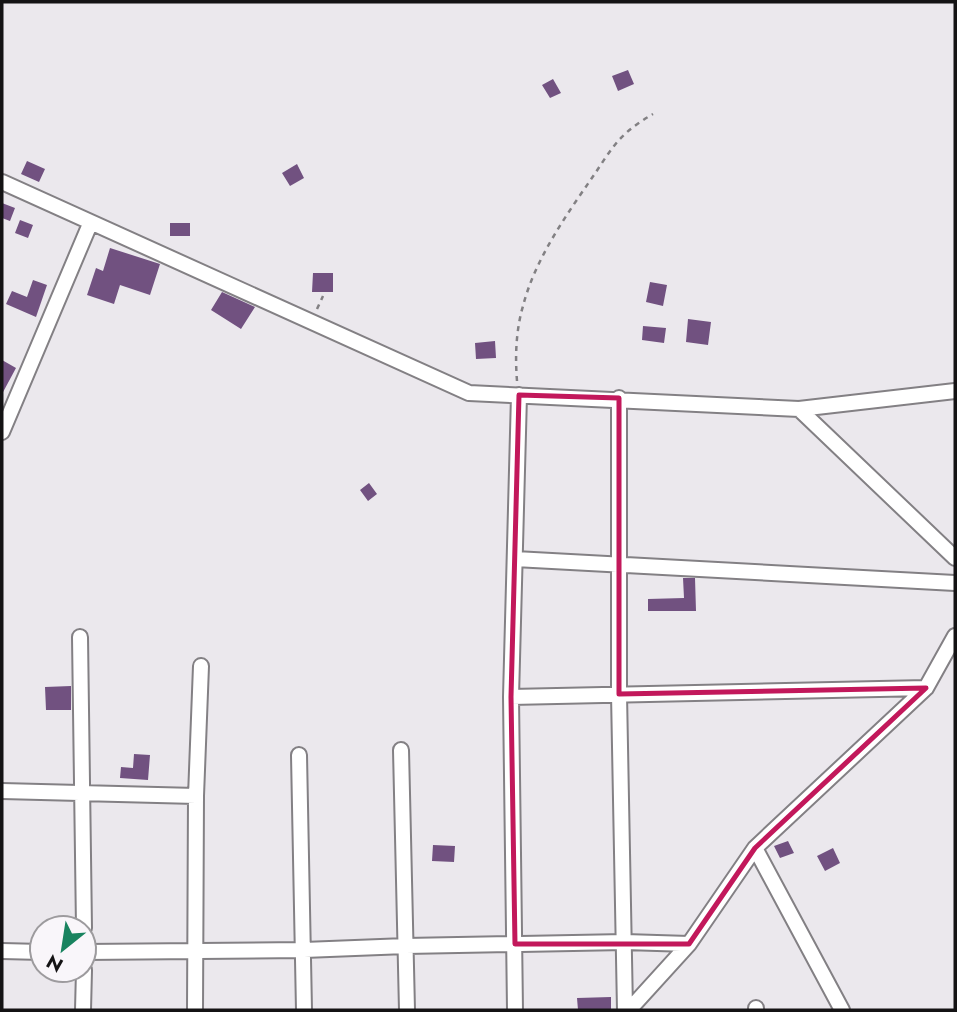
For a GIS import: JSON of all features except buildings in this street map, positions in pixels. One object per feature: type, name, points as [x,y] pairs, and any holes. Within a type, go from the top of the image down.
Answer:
[{"type":"street","points":[[2,183],[469,393],[619,398],[711,406],[799,409],[955,391]]},
{"type":"street","points":[[2,432],[90,223]]},
{"type":"street","points":[[515,1010],[511,698],[519,395]]},
{"type":"street","points":[[619,398],[619,694],[627,1010]]},
{"type":"street","points":[[799,409],[955,558]]},
{"type":"street","points":[[514,559],[955,583]]},
{"type":"street","points":[[627,1010],[689,944],[755,848],[926,688],[955,636]]},
{"type":"street","points":[[80,637],[84,914]]},
{"type":"street","points":[[195,1010],[195,796],[201,666]]},
{"type":"street","points":[[511,698],[926,688]]},
{"type":"street","points":[[401,750],[407,1010]]},
{"type":"street","points":[[299,755],[304,1010]]},
{"type":"street","points":[[2,791],[195,796]]},
{"type":"street","points":[[755,848],[842,1010]]},
{"type":"street","points":[[98,952],[625,942],[689,944]]},
{"type":"street","points":[[2,951],[28,952]]},
{"type":"street","points":[[83,1010],[84,984]]},
{"type":"path","points":[[519,395],[515,363],[518,326],[523,304],[537,270],[559,229],[618,142],[634,126],[653,114]]},
{"type":"highlighted area","points":[[519,395],[619,398],[619,694],[926,688],[755,848],[689,944],[515,944],[511,697]]}]
